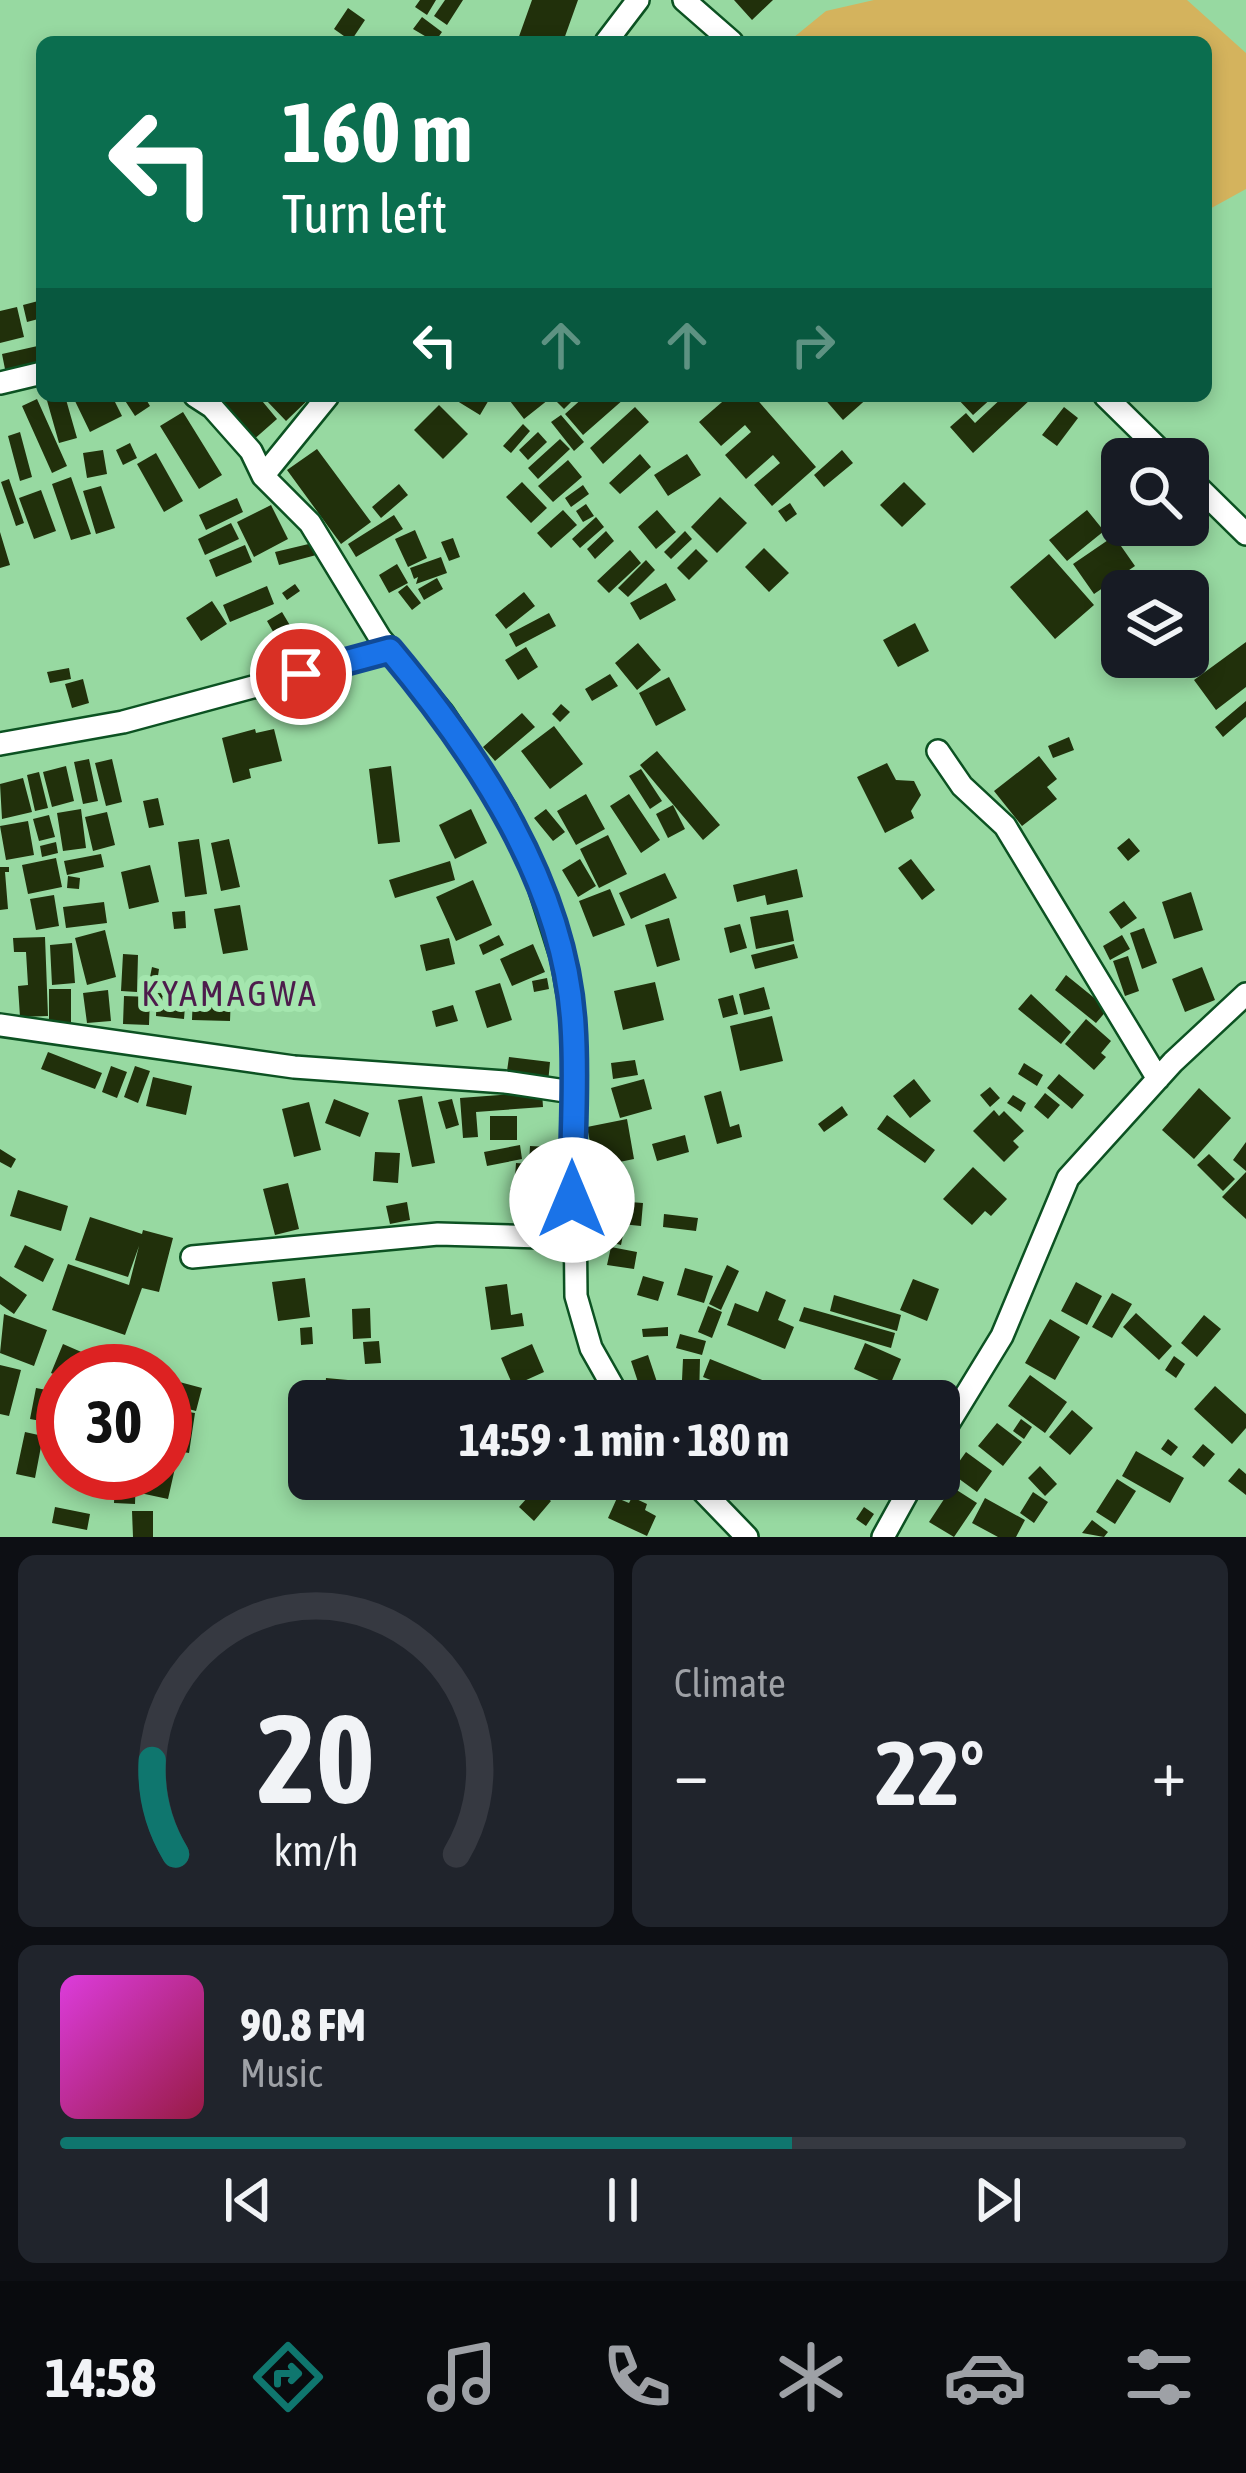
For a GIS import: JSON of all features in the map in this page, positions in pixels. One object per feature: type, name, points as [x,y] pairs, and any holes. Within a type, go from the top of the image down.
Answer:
[{"type":"street","points":[[611,36],[638,0]]},
{"type":"street","points":[[684,0],[725,36]]},
{"type":"street","points":[[0,382],[36,374]]},
{"type":"street","points":[[205,402],[250,451],[263,476],[310,523],[390,650],[443,713],[506,810],[537,880],[562,959],[573,1022],[576,1296],[590,1348],[609,1380]]},
{"type":"street","points":[[263,476],[323,402]]},
{"type":"street","points":[[1111,402],[1148,438]]},
{"type":"street","points":[[1209,498],[1246,534]]},
{"type":"street","points":[[0,744],[123,722],[390,650]]},
{"type":"street","points":[[938,751],[962,786],[1005,826],[1158,1079]]},
{"type":"street","points":[[960,1405],[1002,1336],[1068,1178],[1158,1079],[1246,994]]},
{"type":"street","points":[[0,1025],[294,1067],[505,1082],[572,1092]]},
{"type":"street","points":[[192,1257],[438,1234],[574,1238]]},
{"type":"street","points":[[711,1500],[747,1537]]},
{"type":"street","points":[[883,1537],[903,1500]]},
{"type":"shaded area","points":[[874,0],[1187,0],[1246,53],[1246,189],[1212,208],[1212,36],[795,36],[826,11]]},
{"type":"building","points":[[420,0],[436,0],[427,15],[415,7]]},
{"type":"building","points":[[445,0],[463,0],[447,25],[434,16]]},
{"type":"building","points":[[532,0],[578,0],[565,36],[519,36]]},
{"type":"building","points":[[734,0],[773,0],[752,20]]},
{"type":"building","points":[[348,8],[365,20],[354,36],[334,29]]},
{"type":"building","points":[[422,17],[442,32],[425,36],[413,29]]},
{"type":"building","points":[[36,302],[36,320],[27,322],[23,305]]},
{"type":"building","points":[[17,307],[24,337],[0,343],[0,311]]},
{"type":"building","points":[[36,346],[36,366],[6,374],[2,354]]},
{"type":"building","points":[[38,402],[67,466],[52,473],[22,406]]},
{"type":"building","points":[[47,402],[67,402],[77,438],[59,443]]},
{"type":"building","points":[[75,402],[115,402],[122,416],[90,432]]},
{"type":"building","points":[[126,402],[148,402],[150,406],[135,416]]},
{"type":"building","points":[[219,402],[263,402],[277,419],[252,441]]},
{"type":"building","points":[[268,402],[306,402],[286,421]]},
{"type":"building","points":[[459,402],[488,402],[480,415]]},
{"type":"building","points":[[511,402],[545,402],[524,419]]},
{"type":"building","points":[[578,402],[621,402],[583,435],[565,414]]},
{"type":"building","points":[[722,402],[759,402],[816,467],[772,506],[754,485],[780,463],[773,455],[746,479],[725,455],[751,432],[745,425],[721,446],[699,422]]},
{"type":"building","points":[[827,402],[863,402],[843,420]]},
{"type":"building","points":[[961,402],[987,402],[973,415]]},
{"type":"building","points":[[998,402],[1028,402],[973,453],[950,427],[966,413],[975,423]]},
{"type":"building","points":[[439,405],[468,434],[443,459],[414,430]]},
{"type":"building","points":[[635,407],[649,422],[603,464],[590,448]]},
{"type":"building","points":[[1064,407],[1078,418],[1057,446],[1042,435]]},
{"type":"building","points":[[183,412],[222,475],[199,489],[160,426]]},
{"type":"building","points":[[561,415],[584,442],[574,451],[551,422]]},
{"type":"building","points":[[523,424],[530,431],[511,453],[503,446]]},
{"type":"building","points":[[20,432],[32,477],[20,481],[8,436]]},
{"type":"building","points":[[538,432],[547,442],[528,460],[519,450]]},
{"type":"building","points":[[560,439],[570,449],[538,479],[528,468]]},
{"type":"building","points":[[130,443],[137,458],[123,465],[116,450]]},
{"type":"building","points":[[317,449],[371,522],[341,544],[287,470]]},
{"type":"building","points":[[103,450],[107,474],[87,478],[83,453]]},
{"type":"building","points":[[842,450],[853,463],[824,487],[814,475]]},
{"type":"building","points":[[156,453],[183,501],[164,512],[137,464]]},
{"type":"building","points":[[640,454],[651,467],[620,494],[609,483]]},
{"type":"building","points":[[687,454],[701,475],[668,496],[654,475]]},
{"type":"building","points":[[568,460],[582,477],[553,502],[538,486]]},
{"type":"building","points":[[71,477],[91,534],[71,540],[52,484]]},
{"type":"building","points":[[9,479],[24,523],[16,526],[1,482]]},
{"type":"building","points":[[522,482],[547,508],[531,523],[506,497]]},
{"type":"building","points":[[904,482],[926,504],[902,527],[880,505]]},
{"type":"building","points":[[399,484],[408,495],[381,518],[372,507]]},
{"type":"building","points":[[583,485],[589,494],[571,507],[565,498]]},
{"type":"building","points":[[101,486],[115,528],[96,534],[83,491]]},
{"type":"building","points":[[41,490],[56,531],[34,539],[19,498]]},
{"type":"building","points":[[720,497],[747,523],[717,553],[691,527]]},
{"type":"building","points":[[237,498],[243,512],[206,530],[199,515]]},
{"type":"building","points":[[790,503],[797,514],[786,522],[778,511]]},
{"type":"building","points":[[586,504],[594,516],[583,522],[576,511]]},
{"type":"building","points":[[271,505],[288,539],[254,557],[237,522]]},
{"type":"building","points":[[563,510],[577,525],[551,548],[537,533]]},
{"type":"building","points":[[657,510],[676,532],[656,549],[638,527]]},
{"type":"building","points":[[1087,510],[1101,527],[1101,533],[1067,561],[1049,540]]},
{"type":"building","points":[[394,515],[403,529],[356,557],[348,544]]},
{"type":"building","points":[[596,517],[604,527],[580,548],[572,539]]},
{"type":"building","points":[[231,523],[239,539],[205,555],[198,539]]},
{"type":"building","points":[[415,530],[427,558],[408,567],[395,539]]},
{"type":"building","points":[[606,531],[614,541],[595,559],[587,549]]},
{"type":"building","points":[[685,531],[692,539],[671,559],[664,552]]},
{"type":"building","points":[[0,532],[10,565],[0,568]]},
{"type":"building","points":[[453,538],[460,557],[449,561],[441,542]]},
{"type":"building","points":[[317,542],[320,554],[279,565],[275,552]]},
{"type":"building","points":[[245,545],[252,562],[216,577],[209,560]]},
{"type":"building","points":[[1101,545],[1121,546],[1135,566],[1101,570],[1101,589],[1094,594],[1073,564]]},
{"type":"building","points":[[764,548],[789,573],[769,592],[745,567]]},
{"type":"building","points":[[696,549],[708,561],[689,580],[677,568]]},
{"type":"building","points":[[630,550],[641,563],[609,593],[597,581]]},
{"type":"building","points":[[1049,554],[1094,605],[1055,639],[1010,587]]},
{"type":"building","points":[[441,557],[447,573],[416,584],[418,577],[414,579],[410,568]]},
{"type":"building","points":[[646,560],[655,570],[628,597],[618,588]]},
{"type":"building","points":[[397,564],[408,583],[389,593],[379,575]]},
{"type":"building","points":[[437,578],[443,589],[424,600],[418,589]]},
{"type":"building","points":[[666,583],[676,600],[640,620],[630,603]]},
{"type":"building","points":[[295,584],[300,591],[287,600],[282,593]]},
{"type":"building","points":[[407,585],[421,603],[412,610],[398,592]]},
{"type":"building","points":[[267,586],[274,604],[230,622],[223,605]]},
{"type":"building","points":[[524,592],[535,606],[506,629],[495,615]]},
{"type":"building","points":[[212,601],[227,624],[201,641],[186,618]]},
{"type":"building","points":[[282,612],[304,649],[288,658],[267,621]]},
{"type":"building","points":[[549,613],[556,626],[516,647],[509,634]]},
{"type":"building","points":[[915,623],[929,651],[898,667],[883,640]]},
{"type":"building","points":[[1246,642],[1246,687],[1216,710],[1194,680],[1209,678],[1209,669]]},
{"type":"building","points":[[638,643],[661,670],[637,690],[615,663]]},
{"type":"building","points":[[526,647],[538,667],[518,680],[505,660]]},
{"type":"building","points":[[69,668],[71,679],[50,683],[47,672]]},
{"type":"building","points":[[610,674],[618,686],[592,701],[585,689]]},
{"type":"building","points":[[669,677],[686,710],[656,726],[639,693]]},
{"type":"building","points":[[83,679],[89,703],[72,708],[65,684]]},
{"type":"building","points":[[1246,701],[1246,717],[1223,737],[1215,727]]},
{"type":"building","points":[[561,704],[570,712],[560,722],[552,714]]},
{"type":"building","points":[[522,713],[535,727],[495,761],[483,747]]},
{"type":"building","points":[[554,726],[583,764],[550,789],[521,751]]},
{"type":"building","points":[[255,729],[256,733],[274,729],[282,761],[249,769],[251,778],[233,783],[222,738]]},
{"type":"building","points":[[1069,737],[1074,750],[1053,758],[1048,746]]},
{"type":"building","points":[[657,751],[720,825],[703,840],[640,765]]},
{"type":"building","points":[[1039,756],[1057,779],[1047,787],[1057,799],[1022,826],[994,791]]},
{"type":"building","points":[[89,759],[98,801],[83,804],[74,762]]},
{"type":"building","points":[[112,759],[122,802],[106,806],[95,763]]},
{"type":"building","points":[[887,763],[896,780],[914,781],[921,795],[911,811],[914,818],[885,833],[857,777]]},
{"type":"building","points":[[66,766],[74,801],[52,807],[43,772]]},
{"type":"building","points":[[391,766],[400,842],[378,844],[369,769]]},
{"type":"building","points":[[641,769],[662,801],[650,809],[629,776]]},
{"type":"building","points":[[39,772],[48,808],[35,811],[27,775]]},
{"type":"building","points":[[23,778],[32,812],[2,819],[0,784]]},
{"type":"building","points":[[586,794],[605,829],[576,845],[557,811]]},
{"type":"building","points":[[629,794],[660,840],[641,853],[610,806]]},
{"type":"building","points":[[158,798],[164,825],[149,828],[143,801]]},
{"type":"building","points":[[673,805],[685,829],[668,838],[656,814]]},
{"type":"building","points":[[81,809],[86,848],[63,851],[57,813]]},
{"type":"building","points":[[471,809],[487,843],[455,859],[439,825]]},
{"type":"building","points":[[546,809],[565,832],[553,841],[534,818]]},
{"type":"building","points":[[107,812],[115,845],[93,851],[85,817]]},
{"type":"building","points":[[49,815],[55,837],[39,841],[33,819]]},
{"type":"building","points":[[28,821],[34,855],[6,860],[0,826]]},
{"type":"building","points":[[608,835],[627,874],[599,888],[580,849]]},
{"type":"building","points":[[1129,838],[1140,851],[1128,861],[1117,848]]},
{"type":"building","points":[[199,839],[207,894],[185,897],[178,842]]},
{"type":"building","points":[[229,839],[240,887],[221,891],[211,843]]},
{"type":"building","points":[[56,842],[58,853],[42,857],[40,846]]},
{"type":"building","points":[[101,854],[104,867],[67,875],[64,861]]},
{"type":"building","points":[[56,858],[62,887],[28,894],[22,865]]},
{"type":"building","points":[[580,859],[596,886],[578,897],[562,870]]},
{"type":"building","points":[[911,859],[935,890],[922,900],[898,868]]},
{"type":"building","points":[[450,861],[455,880],[395,898],[389,880]]},
{"type":"building","points":[[150,865],[159,902],[129,909],[121,872]]},
{"type":"building","points":[[0,867],[9,867],[9,872],[5,872],[8,909],[0,910]]},
{"type":"building","points":[[797,869],[803,897],[767,905],[765,895],[737,902],[733,885]]},
{"type":"building","points":[[665,873],[677,898],[631,919],[619,893]]},
{"type":"building","points":[[68,876],[80,878],[79,889],[67,888]]},
{"type":"building","points":[[473,880],[492,925],[456,941],[436,897]]},
{"type":"building","points":[[610,889],[625,925],[593,937],[579,901]]},
{"type":"building","points":[[1191,892],[1203,930],[1174,939],[1162,902]]},
{"type":"building","points":[[54,895],[59,926],[36,930],[30,899]]},
{"type":"building","points":[[1124,901],[1137,918],[1121,929],[1109,912]]},
{"type":"building","points":[[104,902],[107,923],[66,928],[63,907]]},
{"type":"building","points":[[240,905],[248,950],[223,954],[214,909]]},
{"type":"building","points":[[788,910],[794,941],[756,949],[750,917]]},
{"type":"building","points":[[185,911],[186,928],[174,929],[172,912]]},
{"type":"building","points":[[669,918],[680,960],[657,967],[645,925]]},
{"type":"building","points":[[740,924],[747,948],[730,953],[724,928]]},
{"type":"building","points":[[1144,928],[1157,963],[1142,969],[1130,933]]},
{"type":"building","points":[[105,930],[116,977],[87,985],[75,938]]},
{"type":"building","points":[[499,935],[504,945],[483,955],[479,945]]},
{"type":"building","points":[[1122,935],[1130,949],[1110,960],[1103,946]]},
{"type":"building","points":[[45,937],[48,1016],[20,1017],[18,986],[28,985],[26,952],[14,952],[13,938]]},
{"type":"building","points":[[449,938],[455,964],[426,971],[420,945]]},
{"type":"building","points":[[72,943],[75,983],[52,985],[50,945]]},
{"type":"building","points":[[533,944],[545,972],[512,986],[500,959]]},
{"type":"building","points":[[794,944],[798,958],[755,969],[751,955]]},
{"type":"building","points":[[123,954],[138,955],[137,992],[121,991]]},
{"type":"building","points":[[1128,956],[1139,991],[1125,996],[1113,961]]},
{"type":"building","points":[[152,967],[159,969],[156,989],[148,987]]},
{"type":"building","points":[[1202,967],[1215,1000],[1185,1012],[1172,979]]},
{"type":"building","points":[[1066,975],[1108,1009],[1096,1023],[1055,990]]},
{"type":"building","points":[[547,978],[549,989],[534,992],[532,981]]},
{"type":"building","points":[[655,982],[664,1020],[623,1030],[614,991]]},
{"type":"building","points":[[500,983],[512,1020],[487,1028],[475,991]]},
{"type":"building","points":[[764,987],[770,1009],[744,1015],[739,994]]},
{"type":"building","points":[[49,989],[71,989],[71,1023],[49,1023]]},
{"type":"building","points":[[108,990],[111,1021],[87,1023],[83,993]]},
{"type":"building","points":[[157,993],[186,994],[184,1019],[156,1016]]},
{"type":"building","points":[[193,993],[231,994],[230,1021],[192,1020]]},
{"type":"building","points":[[1031,994],[1071,1032],[1061,1044],[1018,1009]]},
{"type":"building","points":[[733,995],[738,1014],[723,1018],[718,999]]},
{"type":"building","points":[[124,996],[150,997],[149,1025],[123,1024]]},
{"type":"building","points":[[453,1005],[458,1021],[436,1027],[432,1011]]},
{"type":"building","points":[[772,1016],[783,1061],[740,1071],[730,1026]]},
{"type":"building","points":[[1086,1019],[1111,1041],[1101,1053],[1106,1057],[1094,1070],[1065,1044]]},
{"type":"building","points":[[48,1052],[102,1073],[95,1089],[41,1069]]},
{"type":"building","points":[[509,1057],[550,1062],[548,1083],[506,1078]]},
{"type":"building","points":[[635,1060],[638,1075],[613,1079],[611,1063]]},
{"type":"building","points":[[1024,1063],[1043,1075],[1037,1086],[1018,1074]]},
{"type":"building","points":[[111,1066],[127,1072],[117,1098],[102,1092]]},
{"type":"building","points":[[135,1066],[150,1071],[138,1103],[124,1097]]},
{"type":"building","points":[[1059,1074],[1084,1095],[1072,1109],[1047,1088]]},
{"type":"building","points":[[153,1077],[192,1086],[186,1115],[146,1106]]},
{"type":"building","points":[[644,1079],[652,1109],[620,1118],[611,1088]]},
{"type":"building","points":[[914,1079],[931,1101],[910,1118],[893,1096]]},
{"type":"building","points":[[990,1087],[1000,1098],[990,1107],[980,1095]]},
{"type":"building","points":[[1199,1088],[1231,1118],[1194,1159],[1162,1130]]},
{"type":"building","points":[[721,1091],[730,1127],[739,1124],[742,1137],[717,1144],[704,1096]]},
{"type":"building","points":[[542,1092],[543,1107],[476,1112],[478,1137],[463,1138],[460,1098]]},
{"type":"building","points":[[1045,1093],[1060,1105],[1048,1119],[1034,1107]]},
{"type":"building","points":[[1013,1095],[1026,1103],[1021,1112],[1007,1103]]},
{"type":"building","points":[[422,1096],[435,1163],[412,1167],[398,1100]]},
{"type":"building","points":[[334,1099],[369,1113],[360,1137],[325,1123]]},
{"type":"building","points":[[452,1099],[459,1125],[446,1129],[438,1102]]},
{"type":"building","points":[[309,1102],[321,1150],[294,1157],[282,1109]]},
{"type":"building","points":[[842,1106],[848,1115],[824,1132],[818,1124]]},
{"type":"building","points":[[994,1110],[999,1116],[1004,1111],[1024,1131],[1013,1141],[1019,1147],[1004,1162],[973,1131]]},
{"type":"building","points":[[887,1115],[935,1150],[925,1163],[877,1129]]},
{"type":"building","points":[[490,1116],[517,1116],[517,1140],[490,1140]]},
{"type":"building","points":[[627,1119],[634,1159],[595,1167],[587,1127]]},
{"type":"building","points":[[685,1135],[689,1152],[657,1161],[652,1144]]},
{"type":"building","points":[[1246,1142],[1246,1171],[1233,1160]]},
{"type":"building","points":[[520,1145],[522,1159],[487,1166],[484,1152]]},
{"type":"building","points":[[530,1146],[550,1147],[549,1178],[515,1177],[516,1163],[529,1164]]},
{"type":"building","points":[[0,1149],[16,1159],[11,1168],[0,1162]]},
{"type":"building","points":[[375,1152],[400,1153],[398,1183],[373,1181]]},
{"type":"building","points":[[1209,1154],[1235,1179],[1223,1191],[1197,1165]]},
{"type":"building","points":[[973,1167],[1007,1199],[991,1216],[985,1211],[972,1225],[943,1199]]},
{"type":"building","points":[[1246,1172],[1246,1219],[1222,1197]]},
{"type":"building","points":[[288,1183],[299,1229],[275,1235],[263,1189]]},
{"type":"building","points":[[535,1186],[537,1203],[529,1204],[532,1222],[514,1224],[510,1189]]},
{"type":"building","points":[[18,1190],[68,1206],[61,1231],[10,1216]]},
{"type":"building","points":[[604,1200],[643,1203],[641,1226],[602,1222]]},
{"type":"building","points":[[407,1202],[410,1220],[390,1224],[386,1206]]},
{"type":"building","points":[[664,1214],[698,1218],[696,1231],[663,1227]]},
{"type":"building","points":[[90,1217],[142,1234],[143,1230],[173,1238],[159,1292],[142,1288],[125,1335],[52,1310],[68,1264],[129,1285],[139,1246],[128,1277],[75,1260]]},
{"type":"building","points":[[608,1227],[624,1230],[621,1245],[605,1241]]},
{"type":"building","points":[[25,1245],[54,1259],[43,1282],[14,1267]]},
{"type":"building","points":[[611,1247],[637,1252],[634,1269],[607,1265]]},
{"type":"building","points":[[727,1265],[739,1271],[721,1310],[709,1304]]},
{"type":"building","points":[[685,1268],[713,1276],[704,1303],[677,1295]]},
{"type":"building","points":[[0,1276],[27,1295],[14,1314],[0,1304]]},
{"type":"building","points":[[643,1276],[664,1282],[658,1301],[637,1295]]},
{"type":"building","points":[[305,1278],[310,1317],[278,1321],[272,1282]]},
{"type":"building","points":[[913,1279],[939,1289],[927,1321],[900,1310]]},
{"type":"building","points":[[1076,1282],[1102,1296],[1087,1325],[1061,1311]]},
{"type":"building","points":[[507,1284],[511,1315],[522,1313],[524,1326],[491,1330],[485,1287]]},
{"type":"building","points":[[766,1291],[786,1300],[778,1320],[794,1327],[785,1349],[727,1325],[735,1303],[758,1312]]},
{"type":"building","points":[[1112,1293],[1132,1304],[1112,1338],[1092,1327]]},
{"type":"building","points":[[834,1295],[901,1315],[897,1331],[830,1311]]},
{"type":"building","points":[[708,1306],[722,1312],[712,1338],[698,1332]]},
{"type":"building","points":[[804,1307],[895,1333],[891,1348],[799,1321]]},
{"type":"building","points":[[370,1308],[371,1338],[353,1339],[352,1309]]},
{"type":"building","points":[[1136,1313],[1172,1346],[1159,1360],[1123,1327]]},
{"type":"building","points":[[4,1314],[47,1330],[42,1344],[36,1344],[34,1366],[0,1353]]},
{"type":"building","points":[[1204,1315],[1221,1329],[1197,1357],[1181,1343]]},
{"type":"building","points":[[1050,1319],[1080,1337],[1055,1380],[1025,1363]]},
{"type":"building","points":[[312,1327],[313,1344],[301,1345],[300,1328]]},
{"type":"building","points":[[668,1327],[668,1336],[643,1337],[642,1329]]},
{"type":"building","points":[[680,1334],[706,1341],[702,1355],[676,1348]]},
{"type":"building","points":[[379,1341],[381,1363],[365,1364],[363,1342]]},
{"type":"building","points":[[865,1343],[901,1359],[892,1380],[879,1380],[854,1369]]},
{"type":"building","points":[[532,1344],[544,1372],[526,1380],[510,1380],[501,1358]]},
{"type":"building","points":[[648,1355],[656,1380],[637,1380],[631,1361]]},
{"type":"building","points":[[1174,1356],[1185,1364],[1176,1378],[1165,1370]]},
{"type":"building","points":[[683,1359],[700,1359],[700,1380],[682,1380]]},
{"type":"building","points":[[710,1359],[762,1380],[710,1380],[703,1377]]},
{"type":"building","points":[[0,1365],[21,1370],[9,1416],[0,1414]]},
{"type":"building","points":[[1030,1375],[1067,1402],[1045,1433],[1008,1406]]},
{"type":"building","points":[[192,1385],[202,1388],[196,1411],[192,1410]]},
{"type":"building","points":[[1215,1386],[1246,1414],[1246,1428],[1232,1444],[1194,1409]]},
{"type":"building","points":[[36,1388],[36,1420],[30,1419]]},
{"type":"building","points":[[1072,1410],[1093,1428],[1070,1455],[1049,1437]]},
{"type":"building","points":[[1021,1419],[1032,1427],[1024,1439],[1013,1431]]},
{"type":"building","points":[[997,1423],[1022,1442],[1003,1466],[978,1446]]},
{"type":"building","points":[[25,1432],[36,1434],[35,1478],[16,1474]]},
{"type":"building","points":[[1168,1439],[1178,1447],[1171,1456],[1161,1449]]},
{"type":"building","points":[[1203,1444],[1215,1454],[1204,1467],[1192,1457]]},
{"type":"building","points":[[1136,1451],[1184,1478],[1170,1503],[1122,1476]]},
{"type":"building","points":[[966,1452],[992,1471],[977,1492],[960,1480],[960,1460]]},
{"type":"building","points":[[1040,1466],[1057,1484],[1045,1496],[1028,1478]]},
{"type":"building","points":[[1239,1468],[1246,1474],[1246,1495],[1228,1481]]},
{"type":"building","points":[[1117,1479],[1136,1491],[1115,1524],[1096,1512]]},
{"type":"building","points":[[960,1492],[977,1503],[954,1537],[929,1522],[943,1500],[960,1500]]},
{"type":"building","points":[[1033,1492],[1048,1502],[1034,1523],[1020,1513]]},
{"type":"building","points":[[985,1498],[1025,1520],[1016,1537],[998,1537],[972,1523]]},
{"type":"building","points":[[525,1500],[551,1501],[534,1521],[519,1507]]},
{"type":"building","points":[[616,1500],[647,1504],[645,1510],[656,1516],[647,1536],[608,1518]]},
{"type":"building","points":[[55,1507],[90,1514],[87,1530],[52,1523]]},
{"type":"building","points":[[864,1507],[874,1514],[866,1526],[856,1519]]},
{"type":"building","points":[[132,1511],[153,1511],[153,1537],[133,1537]]},
{"type":"building","points":[[1092,1520],[1108,1532],[1104,1537],[1082,1533]]},
{"type":"district","name":"KYAMAGWA","points":[[230,993]]},
{"type":"route","points":[[301,674],[390,650],[443,713],[506,810],[537,880],[562,959],[573,1022],[572,1200]]}]
